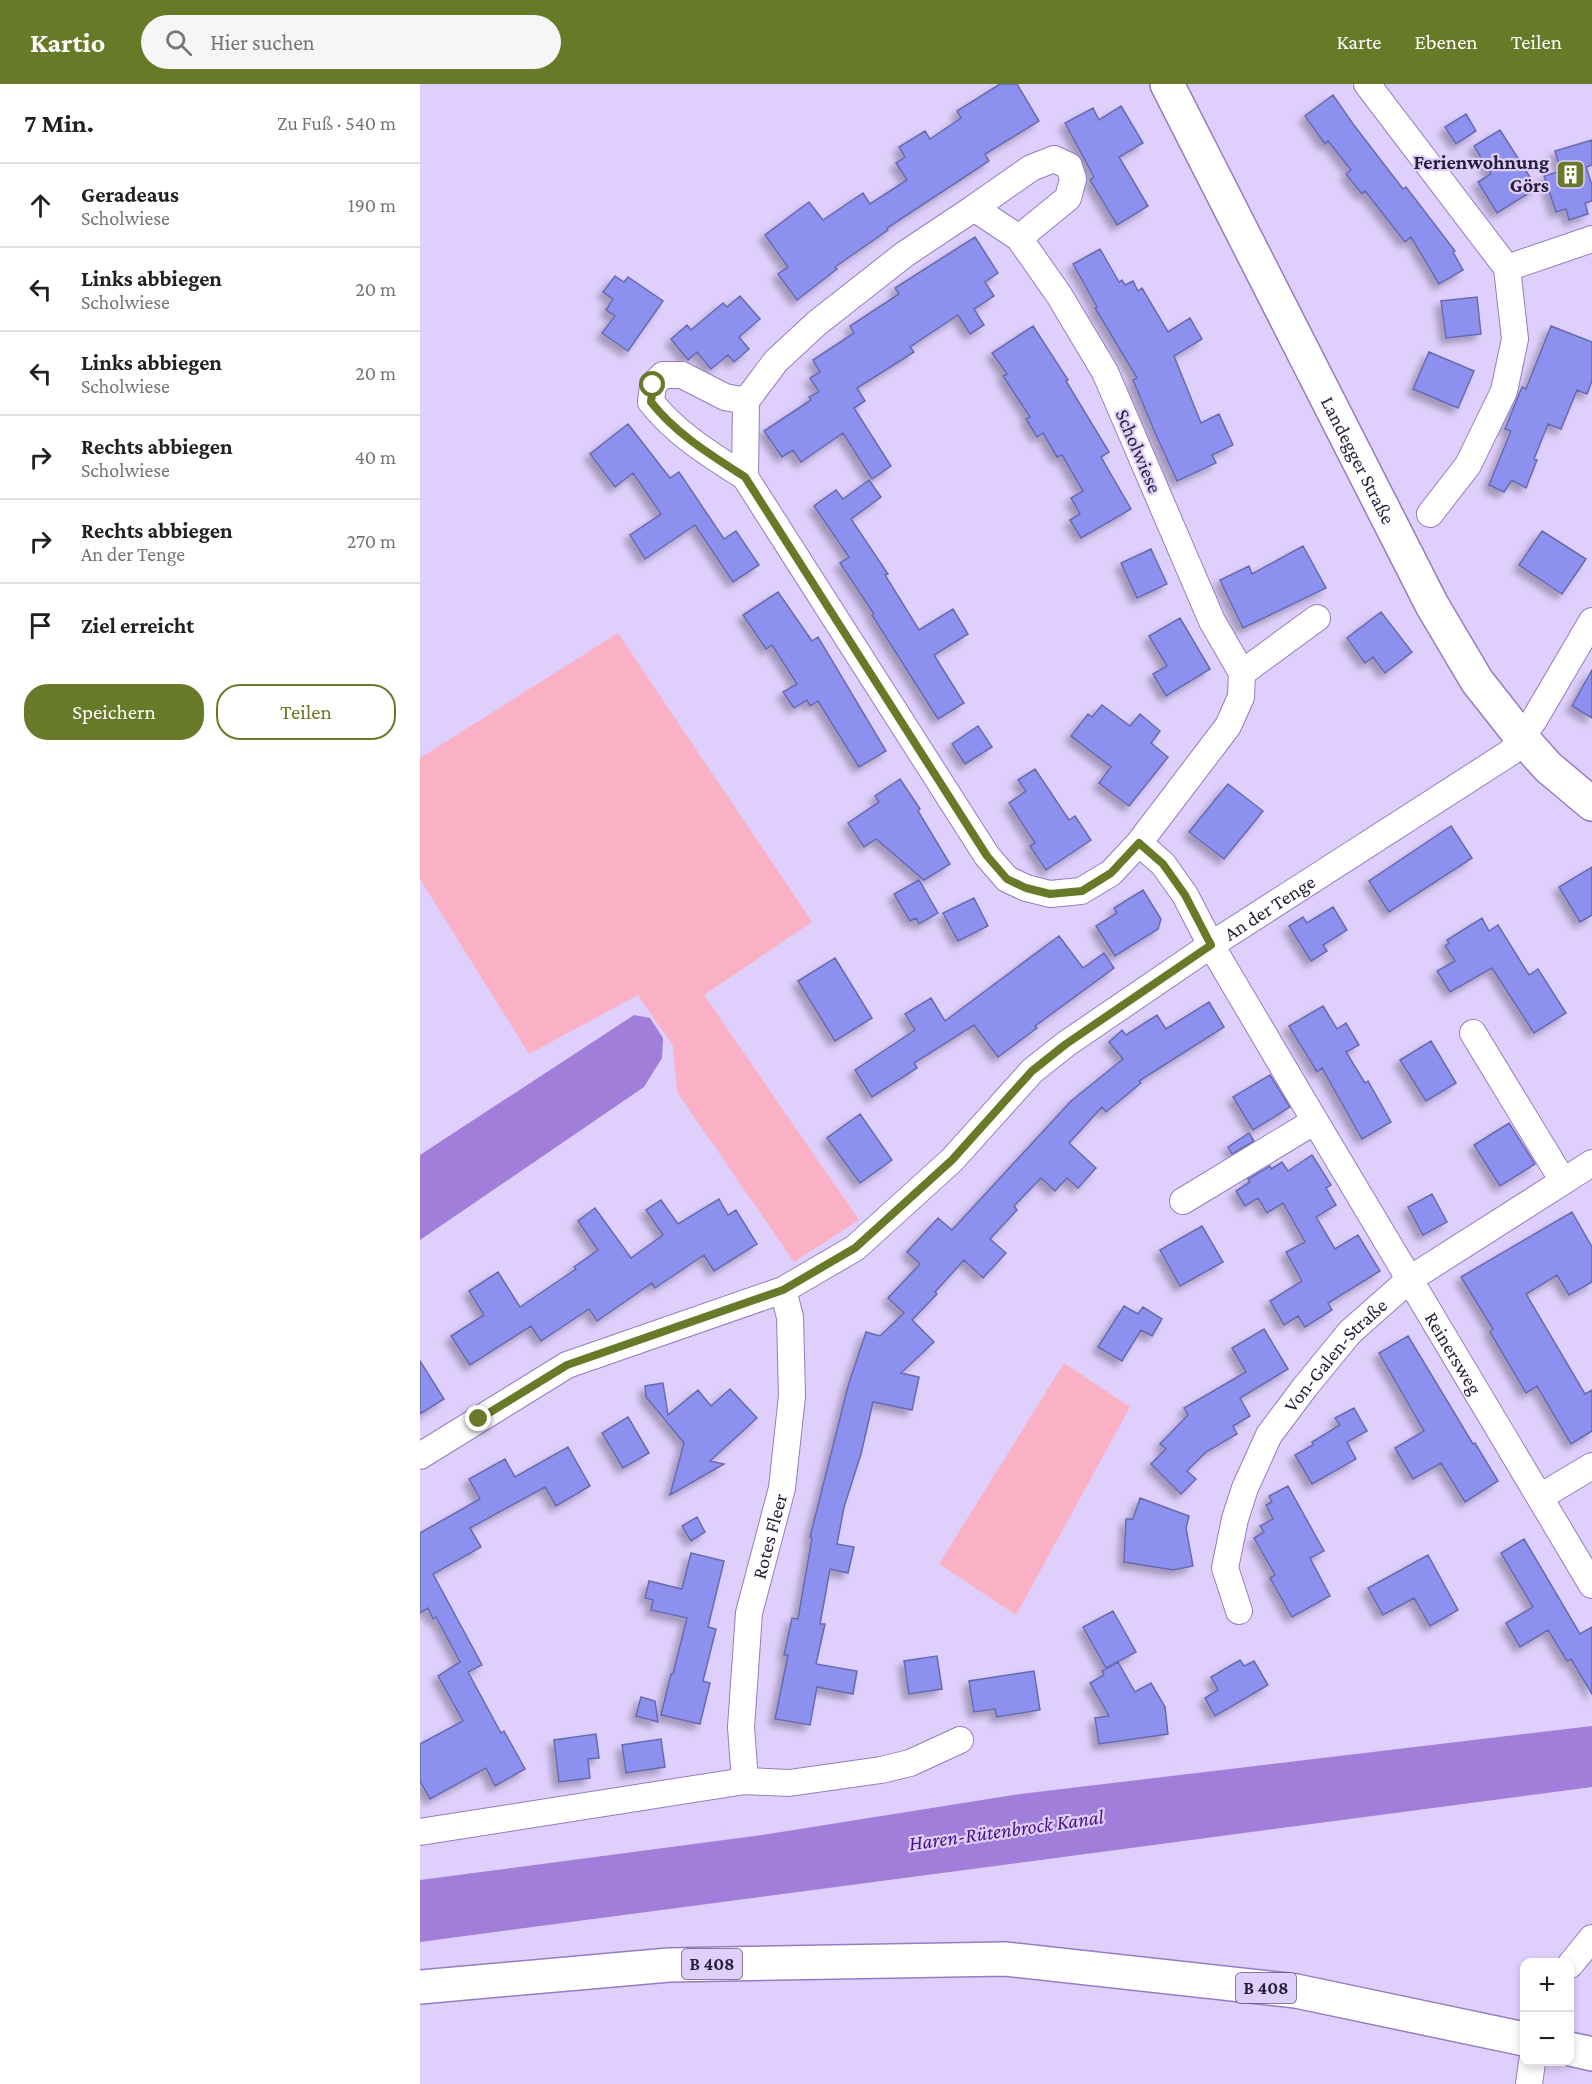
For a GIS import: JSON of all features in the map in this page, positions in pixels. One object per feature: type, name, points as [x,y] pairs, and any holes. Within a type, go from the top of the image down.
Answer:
[{"type":"main road","name":"Landegger Straße","points":[[1167,84],[1432,605],[1477,681],[1522,738],[1548,767],[1592,804]]},
{"type":"main road","name":"B 408","points":[[420,1987],[669,1965],[1005,1959],[1296,1991],[1520,2038]]},
{"type":"main road","points":[[1574,2050],[1592,2054]]},
{"type":"street","points":[[1367,84],[1507,268],[1515,339],[1504,391],[1468,465],[1430,514]]},
{"type":"street","points":[[745,477],[746,401],[776,361],[817,323],[905,254],[1031,168],[1054,159],[1069,166],[1073,179],[1068,198],[1019,238]]},
{"type":"street","name":"Scholwiese","points":[[974,208],[1019,238],[1059,295],[1105,372],[1212,621],[1242,673]]},
{"type":"street","points":[[1507,268],[1592,239]]},
{"type":"street","points":[[746,401],[725,398],[682,375],[663,375],[653,385],[651,402],[696,445],[745,477],[987,856],[1007,879],[1026,888],[1050,894],[1082,891],[1111,873],[1139,843],[1228,726],[1241,697],[1242,673],[1317,618]]},
{"type":"street","name":"An der Tenge","points":[[420,1456],[567,1365],[783,1290],[855,1248],[952,1160],[1032,1071],[1066,1044],[1211,945],[1511,752],[1522,738],[1592,621]]},
{"type":"street","points":[[1139,843],[1163,864],[1185,895],[1211,945]]},
{"type":"street","name":"Reinersweg","points":[[1211,945],[1592,1585]]},
{"type":"street","points":[[1473,1034],[1563,1181]]},
{"type":"street","points":[[1183,1201],[1315,1121]]},
{"type":"street","name":"Von-Galen-Straße","points":[[1239,1611],[1225,1568],[1235,1519],[1245,1488],[1269,1435],[1350,1332],[1410,1279],[1592,1163]]},
{"type":"street","name":"Rotes Fleer","points":[[746,1782],[741,1727],[749,1612],[782,1488],[792,1396],[790,1317],[783,1290]]},
{"type":"street","points":[[1540,1497],[1592,1466]]},
{"type":"street","points":[[420,1832],[746,1782],[789,1783],[881,1770],[910,1763],[960,1740]]},
{"type":"street","points":[[1574,1959],[1592,1938]]},
{"type":"street","points":[[1529,2084],[1531,2066]]},
{"type":"shaded area","points":[[618,633],[812,922],[704,995],[859,1220],[794,1262],[677,1092],[673,1046],[638,995],[529,1054],[420,879],[420,758]]},
{"type":"shaded area","points":[[1064,1363],[1130,1407],[1016,1615],[939,1564]]},
{"type":"water","points":[[634,1015],[650,1018],[663,1038],[662,1058],[644,1087],[420,1240],[420,1155]]},
{"type":"water","name":"Haren-Rütenbrock Kanal","points":[[1592,1726],[1592,1787],[420,1942],[420,1880],[762,1835],[1020,1794]]},
{"type":"building","points":[[1000,84],[1017,84],[1039,121],[985,154],[989,161],[887,228],[888,230],[835,267],[837,269],[797,300],[778,274],[788,267],[765,235],[809,202],[823,220],[863,193],[870,204],[907,180],[896,163],[905,157],[899,147],[925,131],[930,139],[961,118],[957,111]]},
{"type":"building","points":[[1333,95],[1403,189],[1406,187],[1455,251],[1453,252],[1463,270],[1439,284],[1411,237],[1405,242],[1365,191],[1362,194],[1346,174],[1351,170],[1328,141],[1325,144],[1305,116]]},
{"type":"building","points":[[1121,106],[1143,143],[1119,157],[1148,206],[1117,225],[1090,180],[1094,177],[1065,123],[1093,108],[1099,120]]},
{"type":"building","points":[[1466,114],[1476,131],[1456,144],[1445,127]]},
{"type":"building","points":[[1500,130],[1537,188],[1497,213],[1478,182],[1491,174],[1474,146]]},
{"type":"building","name":"Ferienwohnung Görs","points":[[1592,140],[1592,165],[1586,167],[1592,185],[1592,201],[1585,203],[1588,214],[1569,220],[1566,209],[1556,212],[1544,176],[1561,171],[1555,151]]},
{"type":"building","points":[[975,237],[998,273],[985,282],[994,296],[974,309],[984,325],[970,334],[958,315],[910,347],[914,352],[857,388],[865,401],[854,408],[891,466],[872,479],[843,433],[801,462],[793,450],[782,457],[764,431],[811,400],[809,397],[819,392],[810,378],[820,372],[813,360],[854,333],[850,326],[899,294],[895,288]]},
{"type":"building","points":[[1100,249],[1119,282],[1122,280],[1125,285],[1133,281],[1138,291],[1142,288],[1168,332],[1190,318],[1202,339],[1174,356],[1201,423],[1219,414],[1233,445],[1212,455],[1216,463],[1177,481],[1133,380],[1137,378],[1095,308],[1097,307],[1073,264]]},
{"type":"building","points":[[615,276],[624,282],[628,277],[663,301],[628,351],[602,333],[615,316],[606,310],[613,299],[603,292]]},
{"type":"building","points":[[740,296],[760,319],[739,337],[749,349],[734,362],[728,355],[711,369],[697,352],[688,360],[671,339],[687,325],[691,330],[723,303],[727,307]]},
{"type":"building","points":[[1477,297],[1481,334],[1446,338],[1441,301]]},
{"type":"building","points":[[1033,326],[1068,380],[1066,381],[1109,452],[1101,457],[1131,509],[1081,538],[1070,520],[1080,514],[1071,498],[1083,491],[1062,455],[1057,457],[1043,433],[1037,437],[1026,419],[1030,417],[1003,376],[1007,374],[992,353]]},
{"type":"building","points":[[1551,326],[1592,342],[1592,381],[1587,394],[1577,390],[1561,429],[1548,424],[1534,459],[1537,460],[1526,488],[1512,480],[1504,492],[1489,485],[1511,431],[1505,429],[1522,387],[1526,389]]},
{"type":"building","points":[[1429,352],[1474,371],[1458,408],[1413,389]]},
{"type":"building","points":[[628,424],[670,478],[679,472],[724,539],[736,531],[759,565],[733,582],[695,525],[645,559],[630,535],[661,514],[633,473],[615,487],[590,454]]},
{"type":"building","points":[[869,480],[881,497],[851,519],[888,574],[885,575],[919,630],[953,609],[968,634],[934,655],[964,703],[938,719],[840,563],[849,557],[814,506],[836,490],[843,499]]},
{"type":"building","points":[[1542,531],[1586,559],[1562,594],[1519,565]]},
{"type":"building","points":[[1303,546],[1326,588],[1243,628],[1220,580],[1249,566],[1252,574]]},
{"type":"building","points":[[1151,549],[1167,584],[1137,598],[1121,563]]},
{"type":"building","points":[[778,592],[812,641],[818,637],[886,751],[859,767],[818,701],[810,706],[807,700],[794,708],[783,692],[797,684],[772,645],[766,649],[743,615]]},
{"type":"building","points":[[1381,612],[1412,652],[1385,673],[1373,657],[1365,663],[1347,638]]},
{"type":"building","points":[[1180,618],[1210,669],[1166,696],[1153,674],[1167,666],[1149,636]]},
{"type":"building","points":[[1592,670],[1592,718],[1572,706]]},
{"type":"building","points":[[1102,705],[1130,726],[1140,714],[1160,731],[1151,743],[1168,757],[1129,806],[1099,783],[1111,767],[1071,736],[1088,714],[1092,717]]},
{"type":"building","points":[[978,726],[992,747],[965,764],[952,744]]},
{"type":"building","points":[[1035,769],[1069,820],[1075,816],[1091,840],[1046,870],[1030,846],[1035,843],[1009,803],[1026,791],[1018,780]]},
{"type":"building","points":[[900,779],[920,809],[918,811],[950,864],[924,880],[876,839],[864,847],[848,823],[879,802],[875,796]]},
{"type":"building","points":[[1228,784],[1263,811],[1224,859],[1189,832]]},
{"type":"building","points":[[1451,826],[1472,858],[1389,912],[1369,881]]},
{"type":"building","points":[[1592,867],[1592,915],[1580,922],[1559,887]]},
{"type":"building","points":[[919,880],[938,913],[919,924],[916,918],[910,921],[894,894]]},
{"type":"building","points":[[1143,890],[1161,919],[1158,929],[1115,956],[1096,926],[1117,913],[1114,908]]},
{"type":"building","points":[[974,898],[988,926],[958,941],[943,913]]},
{"type":"building","points":[[1333,907],[1347,930],[1323,945],[1327,951],[1311,961],[1289,926],[1303,917],[1307,923]]},
{"type":"building","points":[[1482,918],[1489,931],[1498,925],[1529,975],[1538,969],[1566,1013],[1534,1033],[1492,968],[1450,992],[1437,971],[1455,961],[1445,946],[1449,943],[1447,940]]},
{"type":"building","points":[[1059,936],[1083,968],[1104,953],[1114,968],[1035,1026],[1037,1028],[998,1057],[974,1025],[914,1063],[917,1068],[872,1097],[855,1070],[915,1030],[905,1014],[931,998],[945,1021]]},
{"type":"building","points":[[835,958],[872,1018],[835,1041],[798,981]]},
{"type":"building","points":[[1209,1002],[1224,1027],[1139,1081],[1141,1083],[1106,1112],[1102,1107],[1069,1143],[1096,1168],[1078,1188],[1067,1178],[1055,1191],[1041,1178],[1014,1206],[1017,1210],[990,1239],[1006,1253],[983,1278],[964,1260],[935,1292],[937,1294],[912,1320],[934,1342],[901,1373],[919,1377],[912,1410],[873,1402],[861,1454],[844,1507],[837,1544],[854,1547],[848,1573],[830,1569],[820,1624],[825,1624],[816,1664],[857,1671],[853,1694],[817,1687],[810,1725],[775,1719],[788,1655],[784,1655],[792,1618],[798,1619],[812,1538],[810,1537],[848,1386],[866,1332],[880,1336],[904,1313],[888,1298],[920,1264],[907,1252],[938,1218],[952,1230],[1071,1101],[1123,1059],[1109,1042],[1122,1030],[1126,1035],[1157,1015],[1166,1029]]},
{"type":"building","points":[[1323,1006],[1337,1029],[1346,1023],[1359,1045],[1346,1052],[1365,1083],[1368,1081],[1391,1122],[1362,1139],[1322,1068],[1317,1072],[1289,1026]]},
{"type":"building","points":[[1431,1041],[1456,1083],[1426,1101],[1400,1060]]},
{"type":"building","points":[[1270,1075],[1290,1107],[1253,1130],[1233,1097]]},
{"type":"building","points":[[860,1114],[892,1160],[860,1183],[827,1138]]},
{"type":"building","points":[[1509,1123],[1535,1164],[1500,1186],[1474,1145]]},
{"type":"building","points":[[1249,1133],[1254,1141],[1232,1154],[1228,1147]]},
{"type":"building","points":[[1312,1155],[1331,1185],[1326,1188],[1336,1205],[1316,1217],[1335,1249],[1358,1235],[1380,1271],[1328,1303],[1332,1310],[1305,1327],[1298,1316],[1284,1325],[1270,1301],[1302,1281],[1286,1252],[1305,1242],[1283,1203],[1267,1213],[1258,1198],[1245,1206],[1236,1191],[1250,1182],[1248,1179],[1270,1166],[1271,1169],[1282,1162],[1288,1171]]},
{"type":"building","points":[[1432,1194],[1447,1222],[1423,1235],[1408,1207]]},
{"type":"building","points":[[719,1199],[728,1215],[736,1210],[757,1244],[714,1271],[704,1255],[655,1288],[652,1283],[597,1321],[589,1309],[541,1341],[531,1326],[470,1365],[451,1336],[484,1315],[469,1291],[498,1272],[520,1307],[576,1269],[574,1267],[598,1250],[578,1221],[595,1208],[631,1258],[663,1235],[646,1210],[661,1200],[678,1224]]},
{"type":"building","points":[[1572,1212],[1592,1247],[1592,1282],[1569,1295],[1557,1275],[1526,1294],[1585,1394],[1592,1390],[1592,1431],[1571,1444],[1537,1386],[1526,1393],[1490,1332],[1493,1329],[1461,1277]]},
{"type":"building","points":[[1202,1226],[1223,1262],[1180,1286],[1160,1250]]},
{"type":"building","points":[[1124,1306],[1138,1314],[1143,1307],[1162,1319],[1152,1336],[1141,1330],[1122,1361],[1098,1347]]},
{"type":"building","points":[[1264,1329],[1288,1369],[1240,1398],[1250,1416],[1233,1426],[1237,1434],[1206,1452],[1187,1471],[1196,1479],[1181,1494],[1151,1464],[1166,1449],[1160,1444],[1188,1415],[1184,1408],[1246,1372],[1232,1348]]},
{"type":"building","points":[[1408,1336],[1498,1481],[1465,1502],[1441,1463],[1413,1479],[1395,1448],[1424,1431],[1379,1353]]},
{"type":"building","points":[[420,1361],[444,1399],[420,1414]]},
{"type":"building","points":[[663,1383],[668,1415],[698,1390],[711,1406],[730,1389],[757,1418],[710,1461],[724,1464],[670,1495],[684,1443],[646,1397],[645,1386]]},
{"type":"building","points":[[1354,1408],[1367,1431],[1347,1442],[1356,1459],[1312,1484],[1295,1455],[1340,1425],[1335,1418]]},
{"type":"building","points":[[628,1417],[649,1453],[623,1468],[602,1433]]},
{"type":"building","points":[[568,1447],[590,1486],[556,1506],[545,1487],[470,1528],[481,1547],[433,1574],[482,1665],[468,1672],[501,1733],[504,1731],[525,1769],[495,1786],[486,1768],[430,1799],[420,1781],[420,1744],[463,1721],[438,1676],[460,1662],[436,1617],[433,1619],[428,1608],[420,1613],[420,1533],[480,1499],[469,1479],[505,1459],[515,1477]]},
{"type":"building","points":[[1288,1486],[1324,1551],[1310,1558],[1330,1596],[1292,1617],[1270,1578],[1275,1575],[1254,1538],[1264,1532],[1260,1526],[1273,1519],[1266,1505],[1272,1502],[1269,1496]]},
{"type":"building","points":[[1140,1498],[1189,1516],[1186,1528],[1193,1566],[1173,1570],[1124,1562],[1126,1519],[1133,1519]]},
{"type":"building","points":[[697,1517],[705,1532],[691,1541],[682,1526]]},
{"type":"building","points":[[1524,1539],[1580,1634],[1592,1627],[1592,1694],[1571,1659],[1567,1661],[1548,1630],[1520,1647],[1506,1623],[1533,1607],[1501,1553]]},
{"type":"building","points":[[691,1553],[724,1561],[708,1627],[716,1629],[703,1681],[710,1683],[700,1724],[661,1715],[687,1618],[651,1610],[653,1600],[645,1598],[649,1581],[682,1589]]},
{"type":"building","points":[[1428,1555],[1458,1610],[1430,1626],[1414,1598],[1383,1615],[1368,1588]]},
{"type":"building","points":[[1113,1611],[1136,1652],[1106,1668],[1083,1627]]},
{"type":"building","points":[[937,1656],[942,1689],[909,1694],[904,1661]]},
{"type":"building","points":[[1240,1660],[1244,1666],[1254,1661],[1268,1685],[1215,1716],[1205,1698],[1218,1690],[1211,1677]]},
{"type":"building","points":[[1118,1662],[1135,1692],[1151,1683],[1165,1707],[1168,1734],[1099,1744],[1095,1718],[1109,1716],[1090,1683],[1104,1675],[1102,1671]]},
{"type":"building","points":[[1034,1671],[1040,1710],[997,1717],[995,1709],[974,1712],[969,1681]]},
{"type":"building","points":[[641,1697],[655,1701],[658,1722],[636,1716]]},
{"type":"building","points":[[596,1734],[599,1758],[588,1759],[590,1778],[559,1782],[554,1740]]},
{"type":"building","points":[[661,1739],[665,1767],[626,1773],[622,1745]]},
{"type":"place","name":"Ferienwohnung Görs","points":[[1570,174]]},
{"type":"route","points":[[479,1419],[567,1365],[783,1290],[855,1248],[952,1160],[1032,1071],[1115,1009],[1211,945],[1185,895],[1163,864],[1139,843],[1111,873],[1082,891],[1050,894],[1026,888],[1007,879],[987,856],[745,477],[696,445],[660,413],[651,402],[653,385]]}]
